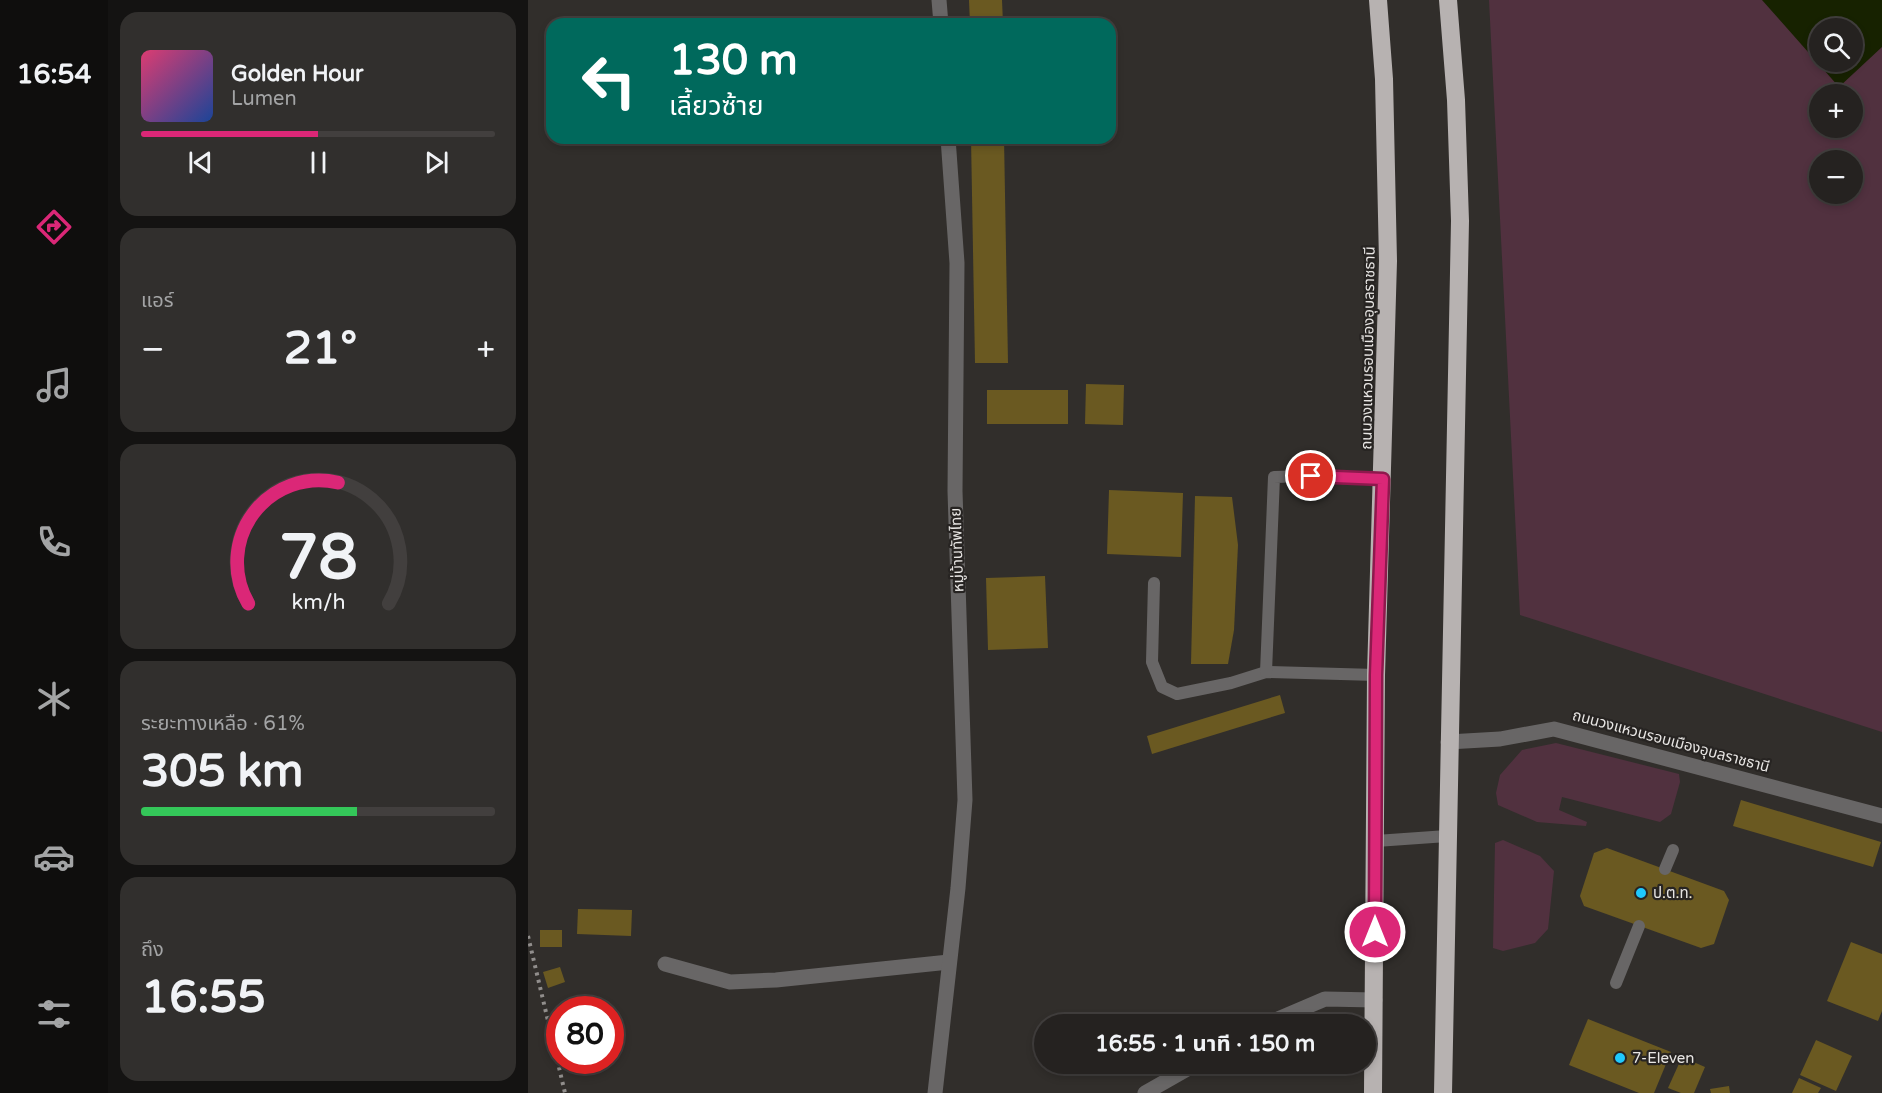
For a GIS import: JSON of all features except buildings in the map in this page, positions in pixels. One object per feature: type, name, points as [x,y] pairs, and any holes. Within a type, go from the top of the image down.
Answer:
[{"type":"highway","name":"ถนนวงแหวนรอบเมืองอุบลราชธานี","points":[[1373,1093],[1376,675],[1388,261],[1384,79],[1378,0]]},
{"type":"highway","points":[[1443,1093],[1448,742],[1460,220],[1456,100],[1448,0]]},
{"type":"street","points":[[939,0],[940,18]]},
{"type":"street","name":"หมู่บ้านทัพไทย","points":[[935,1093],[965,800],[955,491],[957,263],[948,144]]},
{"type":"street","name":"ถนนวงแหวนรอบเมืองอุบลราชธานี","points":[[1448,742],[1500,740],[1554,729],[1882,816]]},
{"type":"street","points":[[665,964],[730,982],[776,980],[949,962]]},
{"type":"street","points":[[1290,1014],[1325,999],[1375,1000]]},
{"type":"street","points":[[1145,1093],[1178,1074]]},
{"type":"lane","points":[[1266,672],[1274,477],[1383,479]]},
{"type":"lane","points":[[1154,583],[1152,662],[1162,687],[1176,694],[1231,683],[1266,672],[1376,675]]},
{"type":"lane","points":[[1376,841],[1447,836]]},
{"type":"lane","points":[[1665,869],[1673,850]]},
{"type":"lane","points":[[1616,983],[1639,926]]},
{"type":"path","points":[[528,936],[565,1093]]},
{"type":"shaded area","points":[[1489,0],[1882,0],[1882,732],[1520,615]]},
{"type":"shaded area","points":[[1762,0],[1882,0],[1882,47],[1863,65],[1863,18],[1809,18],[1809,53]]},
{"type":"shaded area","points":[[1826,72],[1855,72],[1842,84],[1836,84]]},
{"type":"shaded area","points":[[1556,743],[1679,774],[1680,782],[1671,814],[1660,822],[1562,797],[1559,810],[1587,822],[1586,826],[1537,822],[1498,805],[1496,793],[1500,775],[1522,750]]},
{"type":"shaded area","points":[[1503,840],[1540,856],[1554,871],[1548,929],[1535,943],[1503,951],[1493,948],[1495,843]]},
{"type":"place","name":"ป.ต.ท.","points":[[1641,893]]},
{"type":"place","name":"7-Eleven","points":[[1620,1058]]},
{"type":"route","points":[[1311,476],[1383,479],[1376,675],[1375,932]]}]
